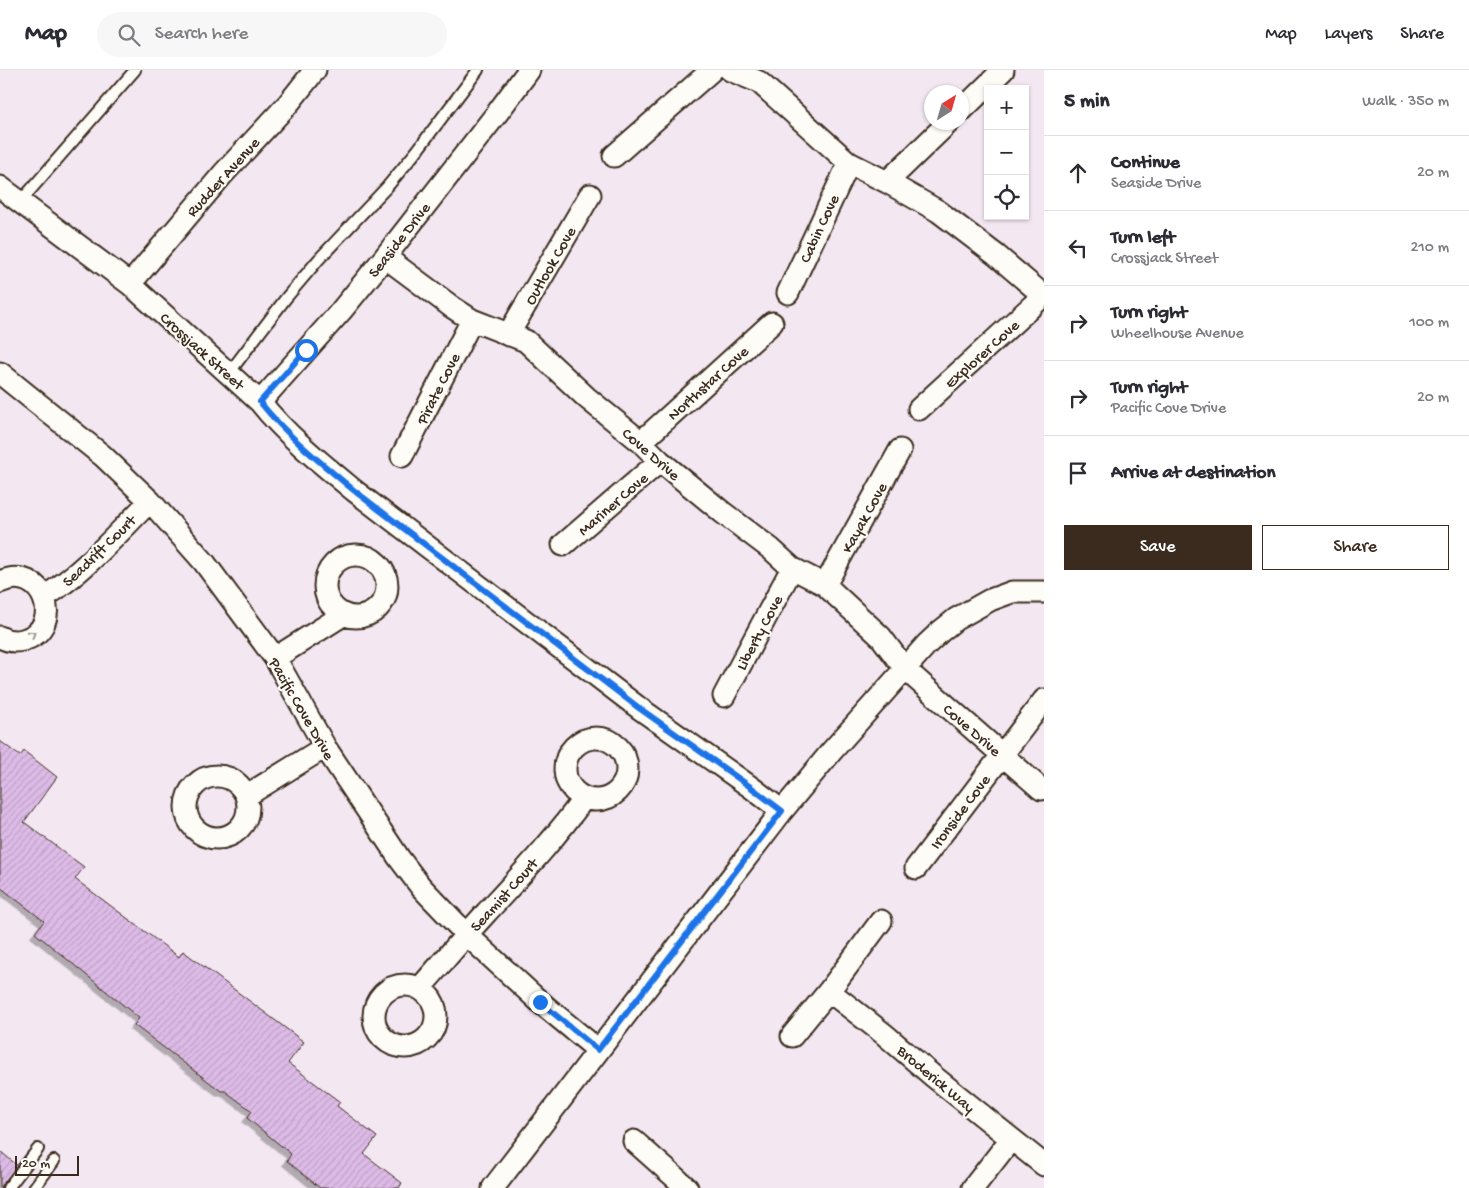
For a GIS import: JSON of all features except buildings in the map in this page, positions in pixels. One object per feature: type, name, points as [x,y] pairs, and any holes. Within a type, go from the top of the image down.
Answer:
[{"type":"street","name":"Rudder Avenue","points":[[130,284],[223,174],[288,104],[315,70]]},
{"type":"street","name":"Seaside Drive","points":[[260,402],[341,311],[385,257],[529,70]]},
{"type":"street","points":[[614,156],[712,70]]},
{"type":"street","points":[[730,70],[763,76],[849,162],[938,211],[996,255],[1044,296]]},
{"type":"street","points":[[969,103],[1004,70]]},
{"type":"street","points":[[887,182],[941,130]]},
{"type":"street","name":"Cabin Cove","points":[[788,293],[849,162]]},
{"type":"street","name":"Crossjack Street","points":[[0,187],[130,284],[260,402],[273,418],[314,458],[356,492],[639,708],[782,811]]},
{"type":"street","name":"Outlook Cove","points":[[508,335],[590,195]]},
{"type":"street","name":"Cove Drive","points":[[385,257],[472,320],[526,341],[587,398],[722,512],[771,549],[792,568],[825,585],[881,637],[905,669],[1041,789]]},
{"type":"street","name":"Explorer Cove","points":[[919,409],[1044,296]]},
{"type":"street","name":"Pirate Cove","points":[[402,456],[472,320]]},
{"type":"street","name":"Northstar Cove","points":[[641,442],[772,323]]},
{"type":"street","name":"Pacific Cove Drive","points":[[0,373],[102,456],[150,501],[204,562],[276,658],[325,748],[405,866],[433,900],[466,934],[540,1002],[598,1050]]},
{"type":"street","name":"Kayak Cove","points":[[825,585],[900,450]]},
{"type":"street","name":"Mariner Cove","points":[[563,545],[660,461]]},
{"type":"street","name":"Seadrift Court","points":[[44,598],[74,575],[150,501]]},
{"type":"street","name":"Liberty Cove","points":[[724,696],[792,568]]},
{"type":"street","name":"Seadrift Court","points":[[0,582],[14,578],[27,580],[37,587],[46,605],[45,618],[39,630],[29,638],[17,641],[4,640],[0,637]]},
{"type":"street","points":[[493,1188],[782,811],[818,767],[905,669],[941,631],[973,608],[1012,592],[1044,592]]},
{"type":"street","points":[[276,658],[343,615]]},
{"type":"street","name":"Ironside Cove","points":[[916,868],[1044,700]]},
{"type":"street","points":[[246,796],[325,748]]},
{"type":"street","name":"Seamist Court","points":[[420,988],[466,934],[534,861],[584,798]]},
{"type":"street","points":[[792,1036],[829,991],[881,921]]},
{"type":"street","name":"Broderick Way","points":[[829,991],[1044,1165]]},
{"type":"street","points":[[973,1188],[1011,1139]]},
{"type":"street","points":[[634,1141],[681,1186]]},
{"type":"lane","points":[[20,202],[136,70]]},
{"type":"lane","points":[[229,373],[286,298],[319,259],[387,187],[416,152],[478,70]]},
{"type":"lane","points":[[8,1188],[38,1149]]},
{"type":"lane","points":[[34,1188],[54,1161]]},
{"type":"route","points":[[306,350],[260,402],[273,418],[314,458],[639,708],[782,811],[598,1050],[540,1002]]}]
